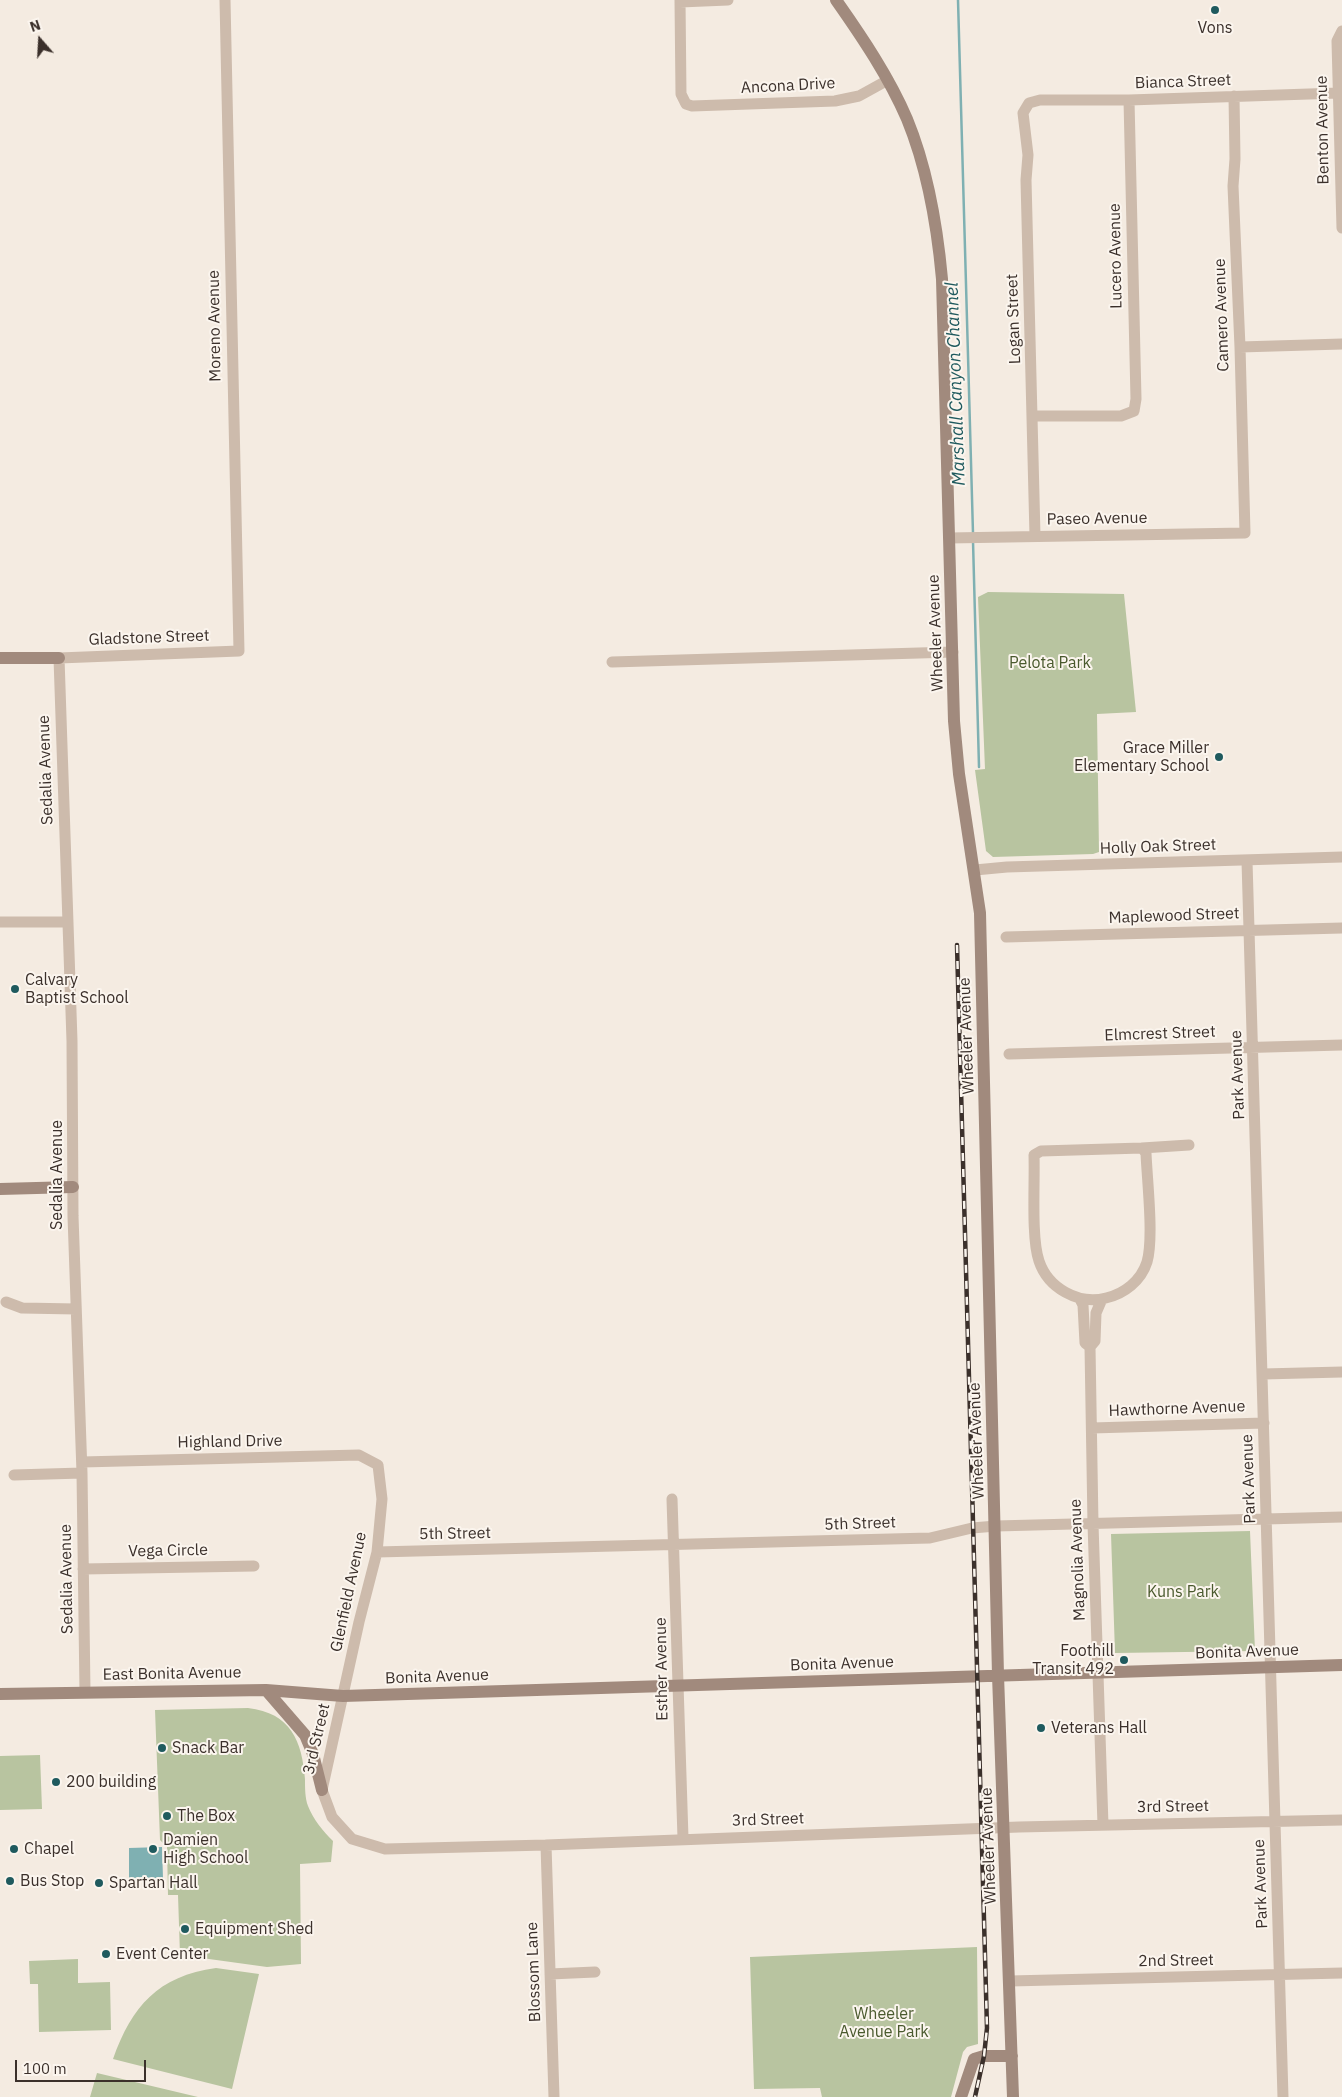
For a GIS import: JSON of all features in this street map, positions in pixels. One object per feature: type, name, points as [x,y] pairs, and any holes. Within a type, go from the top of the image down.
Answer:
[{"type":"main road","name":"Wheeler Avenue","points":[[836,0],[888,80],[906,118],[929,189],[938,236],[942,279],[954,722],[959,774],[980,913],[996,1526],[998,1675],[1005,1828],[1013,2097]]},
{"type":"main road","points":[[0,658],[59,658]]},
{"type":"main road","points":[[0,1189],[73,1187]]},
{"type":"main road","name":"Bonita Avenue","points":[[343,1696],[1342,1665]]},
{"type":"main road","points":[[266,1690],[305,1735],[313,1754],[322,1790]]},
{"type":"main road","name":"East Bonita Avenue","points":[[0,1694],[266,1690],[343,1696]]},
{"type":"main road","points":[[961,2097],[974,2059],[984,2056],[1012,2056]]},
{"type":"street","name":"Moreno Avenue","points":[[225,0],[239,651]]},
{"type":"street","points":[[680,1],[728,0]]},
{"type":"street","name":"Ancona Drive","points":[[680,1],[681,94],[686,104],[692,106],[835,101],[859,96],[888,80]]},
{"type":"street","name":"Benton Avenue","points":[[1341,31],[1337,41],[1342,228]]},
{"type":"street","name":"Bianca Street","points":[[1029,103],[1040,100],[1129,100],[1338,93]]},
{"type":"street","name":"Camero Avenue","points":[[1234,96],[1235,159],[1233,186],[1245,533]]},
{"type":"street","name":"Lucero Avenue","points":[[1033,416],[1122,416],[1134,411],[1136,399],[1129,100]]},
{"type":"street","name":"Logan Street","points":[[1029,103],[1023,113],[1028,155],[1026,189],[1036,536]]},
{"type":"street","points":[[1240,347],[1342,344]]},
{"type":"street","name":"Paseo Avenue","points":[[949,538],[1245,533]]},
{"type":"street","name":"Gladstone Street","points":[[59,658],[239,651]]},
{"type":"street","points":[[612,662],[953,652]]},
{"type":"street","name":"Sedalia Avenue","points":[[59,658],[66,922],[72,1041],[73,1187],[82,1467],[84,1692]]},
{"type":"street","name":"Holly Oak Street","points":[[975,870],[1342,857]]},
{"type":"street","name":"Park Avenue","points":[[1246,861],[1254,1048],[1283,2097]]},
{"type":"street","points":[[0,922],[66,922]]},
{"type":"street","name":"Maplewood Street","points":[[1006,937],[1342,928]]},
{"type":"street","name":"Elmcrest Street","points":[[1009,1054],[1342,1045]]},
{"type":"street","points":[[1142,1148],[1146,1153],[1149,1247],[1146,1263],[1138,1279],[1116,1296],[1102,1299],[1080,1298],[1066,1294],[1049,1279],[1039,1262],[1036,1245],[1034,1155],[1041,1151],[1189,1145]]},
{"type":"street","points":[[1080,1298],[1083,1305],[1085,1342],[1090,1346]]},
{"type":"street","name":"Magnolia Avenue","points":[[1102,1299],[1096,1313],[1095,1341],[1090,1346],[1102,1824]]},
{"type":"street","points":[[6,1302],[22,1308],[76,1309]]},
{"type":"street","points":[[1263,1374],[1342,1372]]},
{"type":"street","name":"Hawthorne Avenue","points":[[1092,1428],[1264,1423]]},
{"type":"street","name":"Highland Drive","points":[[14,1475],[82,1467],[359,1455],[378,1464]]},
{"type":"street","name":"Glenfield Avenue","points":[[343,1696],[377,1552],[382,1499],[378,1464]]},
{"type":"street","name":"Esther Avenue","points":[[672,1498],[683,1838]]},
{"type":"street","name":"5th Street","points":[[377,1552],[675,1546],[930,1538],[972,1528],[996,1526],[1342,1517]]},
{"type":"street","name":"Vega Circle","points":[[83,1570],[254,1566]]},
{"type":"street","name":"3rd Street","points":[[343,1696],[322,1790],[332,1817],[352,1839],[385,1849],[546,1845],[683,1838],[1102,1824],[1342,1820]]},
{"type":"street","name":"Blossom Lane","points":[[546,1845],[554,2097]]},
{"type":"street","points":[[550,1974],[595,1972]]},
{"type":"street","name":"2nd Street","points":[[1010,1981],[1342,1973]]},
{"type":"green space","name":"Pelota Park","points":[[988,592],[1124,594],[1136,712],[1097,714],[1099,852],[1093,854],[993,857],[986,851],[975,770],[985,769],[978,597]]},
{"type":"green space","name":"Kuns Park","points":[[1250,1531],[1255,1651],[1115,1653],[1111,1534]]},
{"type":"green space","points":[[248,1708],[275,1716],[292,1731],[301,1753],[308,1806],[319,1825],[333,1841],[331,1862],[300,1864],[301,1964],[267,1967],[180,1955],[178,1895],[168,1895],[167,1847],[160,1840],[155,1710]]},
{"type":"green space","points":[[40,1755],[42,1809],[0,1810],[0,1756]]},
{"type":"green space","name":"Wheeler Avenue Park","points":[[977,1947],[978,2044],[967,2047],[963,2052],[951,2097],[822,2097],[820,2088],[754,2089],[750,1957]]},
{"type":"green space","points":[[78,1959],[78,1983],[110,1982],[111,2030],[39,2032],[38,1984],[30,1984],[29,1961]]},
{"type":"green space","points":[[216,1968],[259,1974],[232,2089],[113,2059],[129,2024],[150,1997],[163,1986],[178,1978]]},
{"type":"green space","points":[[97,2073],[198,2097],[90,2097]]},
{"type":"water","points":[[162,1847],[163,1878],[129,1878],[129,1848]]},
{"type":"waterway","name":"Marshall Canyon Channel","points":[[958,0],[973,533]]},
{"type":"waterway","name":"Marshall Canyon Channel","points":[[973,541],[979,767]]},
{"type":"railway","points":[[957,945],[987,2028],[984,2056],[975,2097]]},
{"type":"place","name":"Vons","points":[[1215,10]]},
{"type":"place","name":"Grace Miller Elementary School","points":[[1219,757]]},
{"type":"place","name":"Calvary Baptist School","points":[[15,989]]},
{"type":"place","name":"Foothill Transit 492","points":[[1124,1660]]},
{"type":"place","name":"Veterans Hall","points":[[1041,1728]]},
{"type":"place","name":"Snack Bar","points":[[162,1748]]},
{"type":"place","name":"200 building","points":[[56,1782]]},
{"type":"place","name":"The Box","points":[[167,1816]]},
{"type":"place","name":"Chapel","points":[[14,1849]]},
{"type":"place","name":"Damien High School","points":[[153,1849]]},
{"type":"place","name":"Bus Stop","points":[[10,1881]]},
{"type":"place","name":"Spartan Hall","points":[[99,1883]]},
{"type":"place","name":"Equipment Shed","points":[[185,1929]]},
{"type":"place","name":"Event Center","points":[[106,1954]]}]
